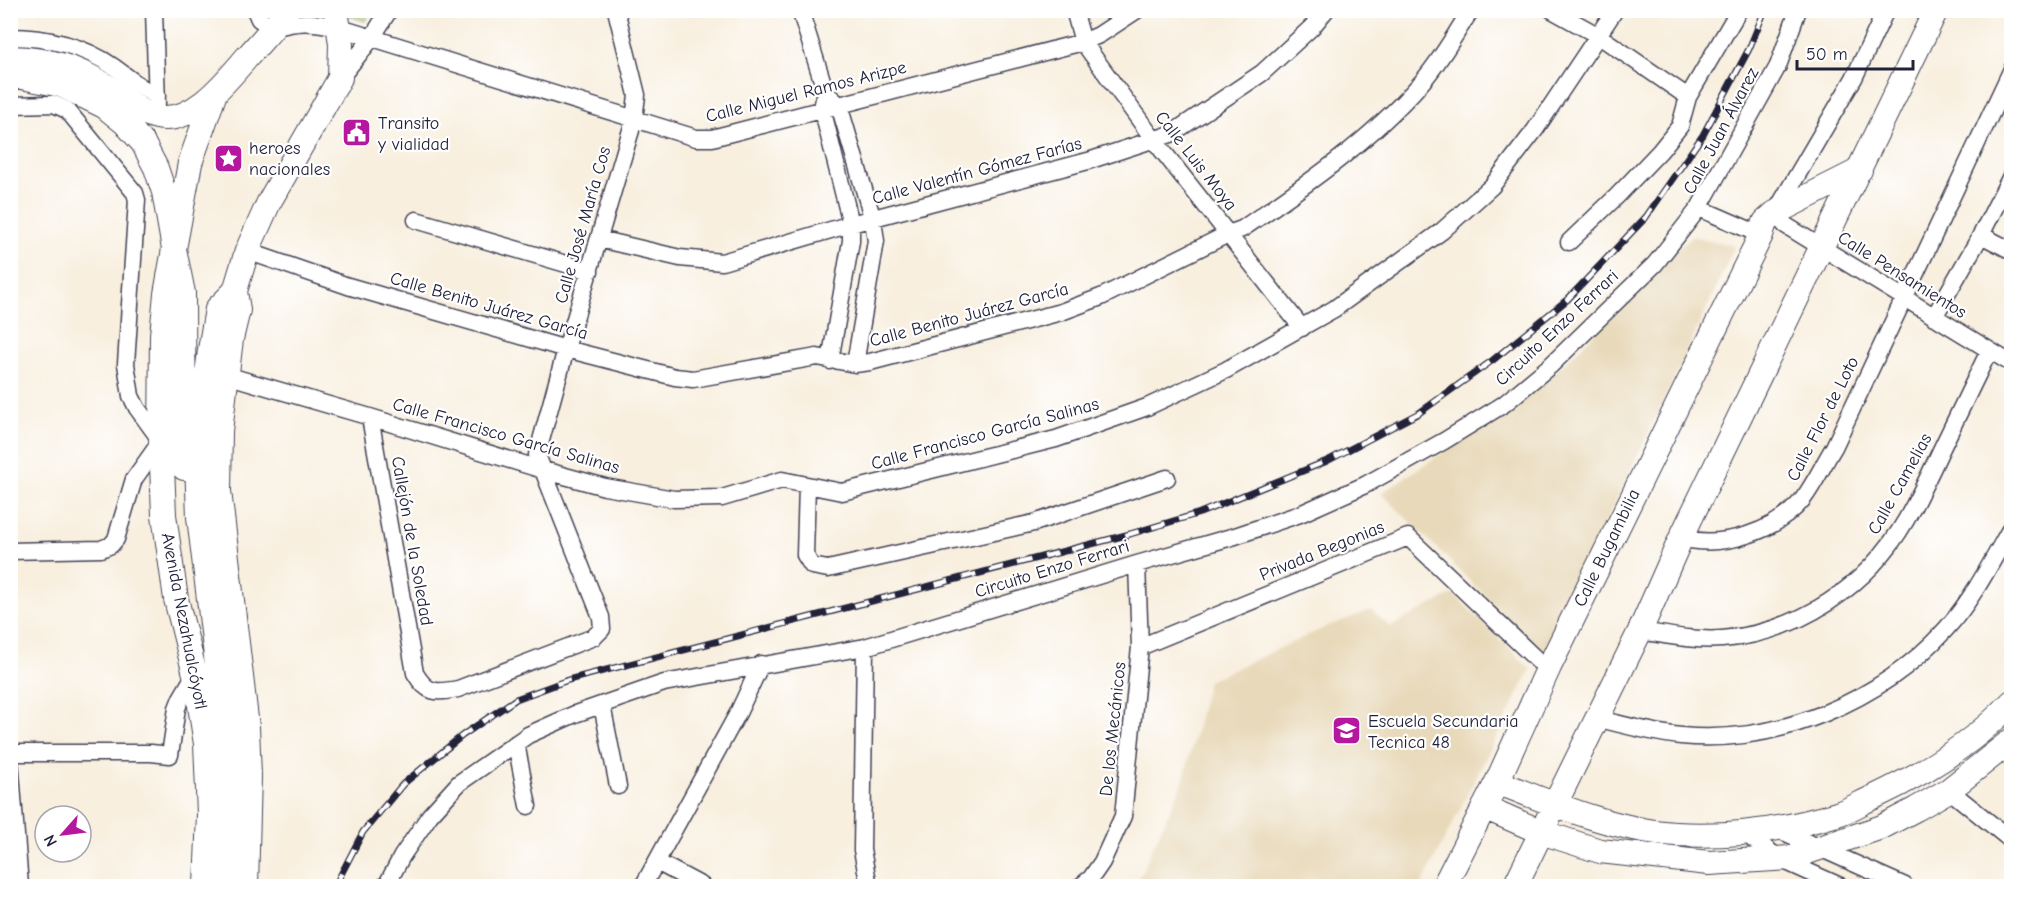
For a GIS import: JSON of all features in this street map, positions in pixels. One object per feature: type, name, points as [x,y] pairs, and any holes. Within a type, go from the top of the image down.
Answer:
[{"type":"main road","points":[[1515,886],[1640,631],[1681,538],[1936,10]]},
{"type":"main road","points":[[337,19],[341,44],[340,78]]},
{"type":"main road","points":[[10,58],[32,58],[57,62],[111,88],[140,110],[157,106],[177,116],[215,93],[280,20]]},
{"type":"main road","points":[[10,77],[22,77],[61,85],[104,106],[125,123],[143,143],[156,168],[164,192],[174,249]]},
{"type":"main road","name":"Avenida Nezahualcóyotl","points":[[218,881],[230,771],[203,564],[197,461],[210,350],[218,309],[235,291],[248,251],[269,202],[340,78]]},
{"type":"main road","name":"Avenida Nezahualcóyotl","points":[[215,93],[190,163],[166,294],[162,335],[161,441],[164,515],[176,599],[195,674],[206,744],[218,881]]},
{"type":"main road","points":[[1775,213],[1860,170]]},
{"type":"main road","name":"Calle Bugambilia","points":[[1444,886],[1497,782],[1549,667],[1761,235],[1765,222],[1775,213]]},
{"type":"main road","name":"Avenida Nezahualcóyotl","points":[[174,249],[183,293],[185,503],[190,562],[215,736],[218,881]]},
{"type":"main road","name":"Avenida Nezahualcóyotl","points":[[235,291],[238,310],[226,375],[220,431],[219,491],[247,727],[249,776],[246,886]]},
{"type":"main road","points":[[1497,782],[1555,804],[1623,825],[1674,834],[1777,829],[1839,813],[1906,782],[1968,743],[2011,704]]},
{"type":"main road","points":[[1484,807],[1516,819],[1541,832],[1600,851],[1709,863],[1790,858],[1881,827],[1949,790],[2012,740]]},
{"type":"street","points":[[154,10],[157,106]]},
{"type":"street","points":[[255,10],[259,19],[280,20]]},
{"type":"street","points":[[340,78],[372,38],[389,10]]},
{"type":"street","name":"Calle José María Cos","points":[[602,617],[537,455],[634,120],[637,95],[616,10]]},
{"type":"street","points":[[800,10],[824,100],[851,224],[851,241],[830,361]]},
{"type":"street","name":"Calle Luis Moya","points":[[1074,10],[1083,42],[1154,140],[1302,328]]},
{"type":"street","name":"Calle Miguel Ramos Arizpe","points":[[280,20],[295,22],[337,19],[372,38],[685,136],[712,138],[824,100],[839,105],[1083,42],[1099,35],[1137,10]]},
{"type":"street","name":"Calle Valentín Gómez Farías","points":[[599,239],[680,258],[722,262],[851,224],[1089,161],[1171,134],[1262,73],[1312,27],[1326,10]]},
{"type":"street","name":"Calle Benito Juárez García","points":[[248,251],[348,286],[566,349],[675,377],[693,379],[817,357],[855,364],[870,362],[1061,312],[1101,297],[1242,229],[1318,177],[1384,121],[1423,82],[1471,10]]},
{"type":"street","points":[[1552,10],[1599,36],[1688,97]]},
{"type":"street","name":"Calle Francisco García Salinas","points":[[226,375],[543,470],[605,486],[674,499],[722,498],[782,480],[842,492],[1056,439],[1147,407],[1226,370],[1302,328],[1380,278],[1442,231],[1491,186],[1535,130],[1615,10]]},
{"type":"street","points":[[1569,242],[1660,151],[1680,126],[1688,97],[1738,10]]},
{"type":"street","name":"Calle Juan Álvarez","points":[[1761,235],[1699,208],[1778,66],[1798,10]]},
{"type":"street","points":[[1775,213],[1854,78],[1886,10]]},
{"type":"street","points":[[10,37],[50,39],[72,44],[111,65],[149,92],[157,106]]},
{"type":"street","name":"Calle Flor de Loto","points":[[1681,538],[1698,543],[1748,534],[1780,519],[1799,503],[1834,447],[2012,69]]},
{"type":"street","points":[[10,105],[54,104],[67,110],[135,193],[137,200],[126,364],[131,396],[136,408],[161,441],[134,479],[116,539],[111,545],[101,549],[10,551]]},
{"type":"street","points":[[839,105],[873,220],[876,241],[855,364]]},
{"type":"street","points":[[1934,317],[1981,235],[2012,174]]},
{"type":"street","name":"Circuito Enzo Ferrari","points":[[386,886],[402,856],[430,815],[459,783],[516,743],[547,726],[664,683],[865,647],[1235,536],[1300,514],[1365,485],[1504,404],[1551,365],[1655,264],[1699,208]]},
{"type":"street","name":"Calle Pensamientos","points":[[1775,213],[1785,225],[1821,248],[2012,364]]},
{"type":"street","points":[[416,220],[590,271]]},
{"type":"street","points":[[1981,235],[2012,251]]},
{"type":"street","name":"Calle Camelias","points":[[1640,631],[1702,639],[1722,639],[1765,631],[1802,617],[1852,585],[1878,559],[1906,520],[1989,351]]},
{"type":"street","name":"Callejón de la Soledad","points":[[370,417],[415,673],[422,685],[436,693],[458,689],[594,637],[602,629],[602,617]]},
{"type":"street","points":[[807,485],[805,555],[812,566],[828,569],[1034,523],[1167,478]]},
{"type":"street","points":[[1596,718],[1669,734],[1722,736],[1784,727],[1827,712],[1894,675],[1940,635],[1982,578],[2012,526]]},
{"type":"street","name":"Privada Begonias","points":[[1140,647],[1408,537],[1538,661],[1549,667]]},
{"type":"street","name":"De los Mecánicos","points":[[1081,886],[1091,878],[1102,862],[1124,816],[1140,647],[1137,564]]},
{"type":"street","points":[[865,647],[862,850],[869,886]]},
{"type":"street","points":[[643,886],[738,713],[761,664]]},
{"type":"street","points":[[10,753],[170,754],[180,698],[195,674]]},
{"type":"street","points":[[602,705],[618,786]]},
{"type":"street","points":[[516,743],[528,806]]},
{"type":"street","points":[[10,759],[14,847],[20,886]]},
{"type":"street","points":[[1949,790],[2012,841]]},
{"type":"street","points":[[1777,829],[1905,886]]},
{"type":"street","points":[[1743,832],[1780,859],[1840,886]]},
{"type":"street","points":[[657,861],[702,886]]},
{"type":"shaded area","points":[[1691,236],[1735,246],[1680,367],[1543,653],[1381,493],[1524,400],[1569,359]]},
{"type":"shaded area","name":"Escuela Secundaria Tecnica 48","points":[[1453,594],[1531,669],[1421,886],[1135,886],[1183,782],[1208,681],[1326,627],[1371,610],[1390,627]]},
{"type":"green space","points":[[346,11],[371,11],[365,21],[346,14]]},
{"type":"railway","points":[[335,886],[363,832],[403,784],[463,735],[516,699],[568,680],[1130,534],[1200,513],[1327,461],[1419,413],[1493,360],[1568,299],[1646,217],[1703,135],[1749,49],[1765,10]]},
{"type":"place","name":"Transito y vialidad","points":[[357,133]]},
{"type":"place","name":"heroes nacionales","points":[[228,158]]},
{"type":"place","name":"Escuela Secundaria Tecnica 48","points":[[1347,731]]}]
